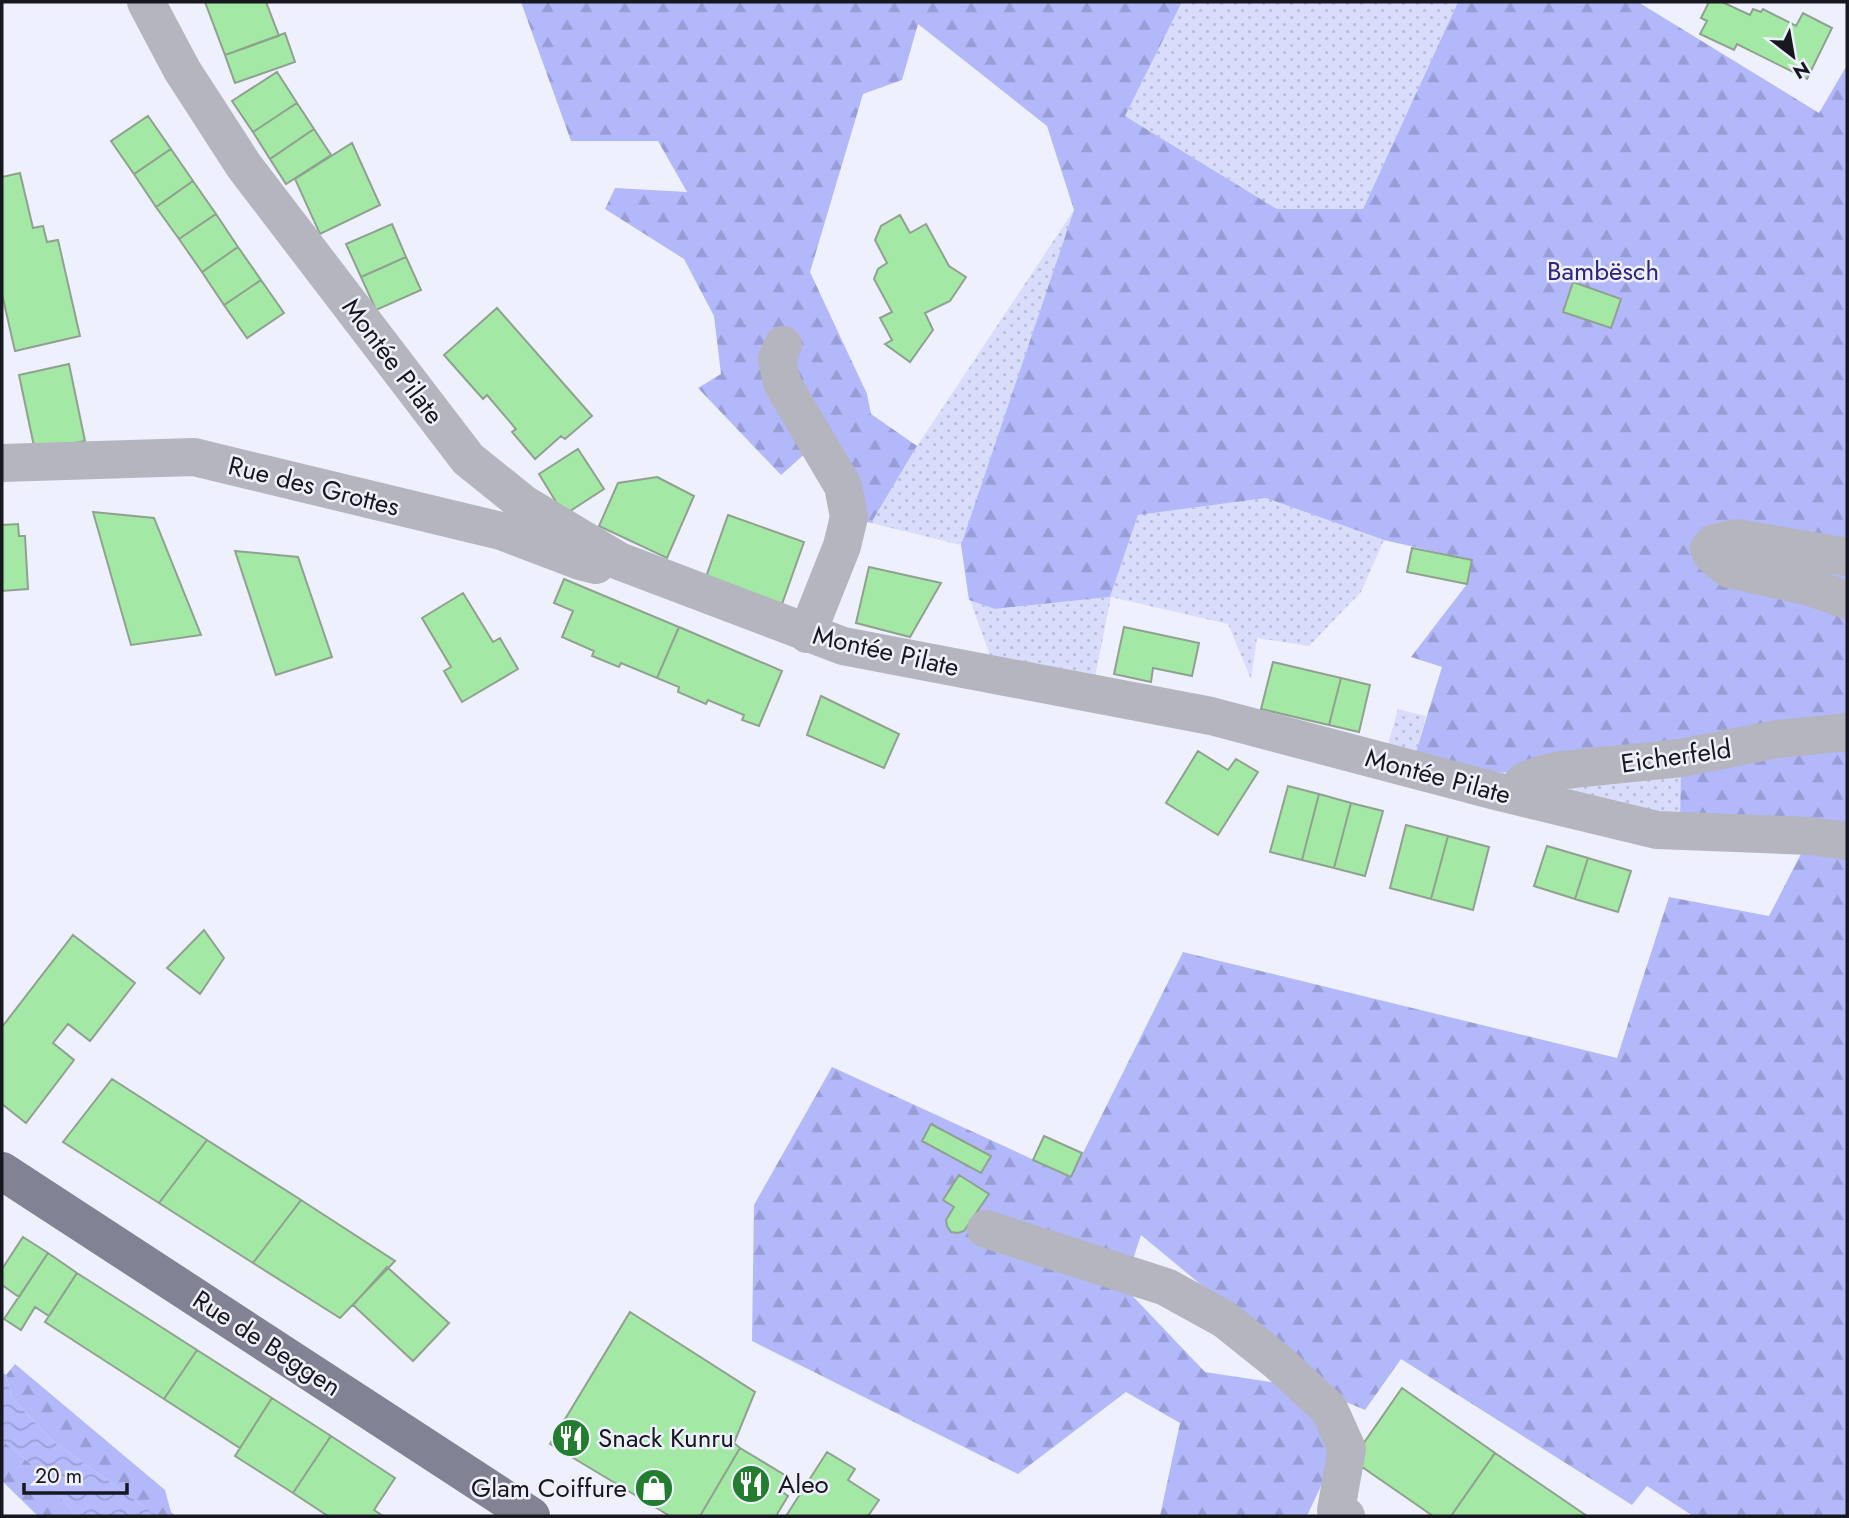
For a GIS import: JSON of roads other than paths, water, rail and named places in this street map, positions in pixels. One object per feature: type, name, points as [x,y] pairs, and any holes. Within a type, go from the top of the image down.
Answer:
[{"type":"main road","name":"Rue de Beggen","points":[[2,1171],[531,1516]]},
{"type":"street","name":"Montée Pilate","points":[[146,2],[182,70],[244,166],[468,459],[524,504],[619,561],[843,646],[1211,716],[1511,795],[1657,830],[1810,836],[1847,841]]},
{"type":"street","points":[[783,345],[777,359],[782,383],[843,486],[849,517],[842,546],[807,634]]},
{"type":"street","name":"Rue des Grottes","points":[[2,463],[194,457],[501,531],[580,561],[600,565],[619,561]]},
{"type":"street","points":[[1847,558],[1737,538],[1714,543],[1709,549],[1711,554],[1729,569],[1810,587],[1847,600]]},
{"type":"street","name":"Eicherfeld","points":[[1511,795],[1525,781],[1563,770],[1681,758],[1778,739],[1847,732]]},
{"type":"street","points":[[986,1229],[1166,1287],[1224,1319],[1279,1363],[1329,1409],[1347,1449],[1341,1513]]},
{"type":"water","points":[[2,1372],[6,1375],[12,1398],[53,1441],[157,1516],[77,1516],[32,1465],[2,1440]]},
{"type":"place","name":"Snack Kunru","points":[[571,1438]]},
{"type":"place","name":"Aleo","points":[[751,1484]]},
{"type":"place","name":"Glam Coiffure","points":[[654,1488]]},
{"type":"park label","name":"Bambësch","points":[[1603,271]]}]
